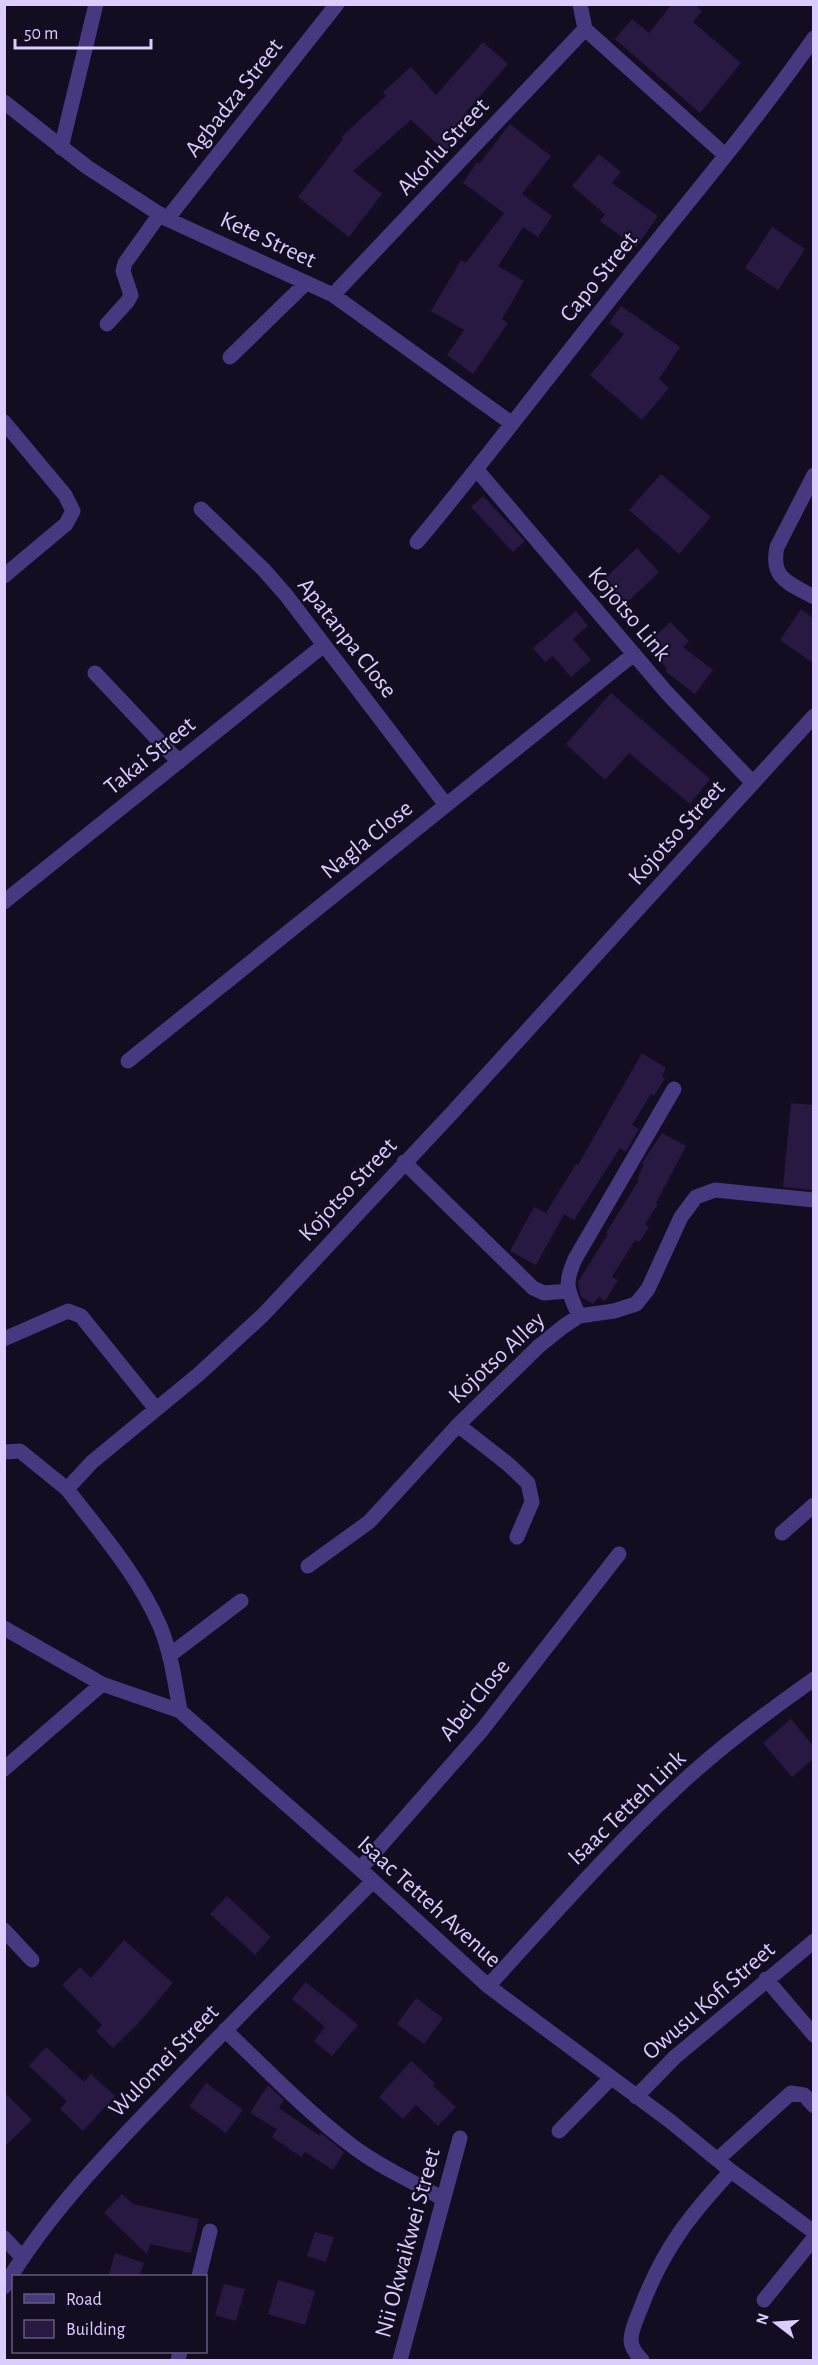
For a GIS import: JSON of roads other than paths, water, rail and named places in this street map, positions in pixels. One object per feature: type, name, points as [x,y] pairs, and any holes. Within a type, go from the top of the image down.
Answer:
[{"type":"street","points":[[61,148],[96,4]]},
{"type":"street","name":"Agbadza Street","points":[[107,324],[128,302],[131,295],[123,271],[125,263],[337,4]]},
{"type":"street","points":[[581,5],[585,29],[725,155]]},
{"type":"street","name":"Akorlu Street","points":[[333,295],[585,29]]},
{"type":"street","name":"Capo Street","points":[[417,542],[477,470],[511,423],[783,82],[813,38]]},
{"type":"street","name":"Kete Street","points":[[4,102],[61,148],[164,217],[333,295],[511,423]]},
{"type":"street","points":[[230,357],[306,283]]},
{"type":"street","points":[[4,422],[65,495],[73,511],[66,524],[4,576]]},
{"type":"street","name":"Kojotso Link","points":[[477,470],[698,727],[753,783]]},
{"type":"street","points":[[813,475],[777,547],[774,560],[778,574],[813,597]]},
{"type":"street","name":"Apatanpa Close","points":[[201,509],[264,570],[446,805]]},
{"type":"street","name":"Takai Street","points":[[4,902],[324,645]]},
{"type":"street","name":"Nagla Close","points":[[128,1061],[634,654]]},
{"type":"street","points":[[95,673],[179,762]]},
{"type":"street","name":"Kojotso Street","points":[[67,1489],[92,1462],[200,1374],[264,1314],[813,716]]},
{"type":"street","points":[[579,1316],[568,1291],[567,1276],[574,1259],[674,1089]]},
{"type":"street","points":[[404,1162],[532,1288],[544,1293],[568,1291]]},
{"type":"street","name":"Kojotso Alley","points":[[308,1566],[369,1522],[458,1425],[539,1346],[579,1316],[614,1311],[636,1304],[648,1289],[681,1217],[696,1197],[715,1190],[813,1200]]},
{"type":"street","points":[[4,1339],[68,1311],[81,1316],[156,1409]]},
{"type":"street","points":[[458,1425],[508,1464],[528,1483],[532,1502],[517,1537]]},
{"type":"street","points":[[4,1452],[20,1451],[67,1489],[111,1545],[137,1583],[160,1627],[170,1655],[180,1711]]},
{"type":"street","points":[[782,1533],[813,1504]]},
{"type":"street","name":"Abei Close","points":[[360,1869],[482,1730],[619,1554]]},
{"type":"street","points":[[170,1655],[241,1601]]},
{"type":"street","name":"Isaac Tetteh Avenue","points":[[4,1628],[102,1684],[180,1711],[360,1869],[488,1986],[813,2232]]},
{"type":"street","name":"Isaac Tetteh Link","points":[[488,1986],[611,1852],[675,1789],[750,1724],[813,1679]]},
{"type":"street","points":[[4,1769],[102,1684]]},
{"type":"street","name":"Wulomei Street","points":[[4,2287],[35,2239],[95,2166],[225,2030],[373,1881]]},
{"type":"street","points":[[4,1930],[32,1960]]},
{"type":"street","name":"Owusu Kofi Street","points":[[636,2097],[675,2057],[813,1941]]},
{"type":"street","points":[[766,1979],[813,2035]]},
{"type":"street","points":[[225,2030],[305,2106],[352,2146],[381,2165],[443,2199]]},
{"type":"street","points":[[559,2131],[611,2078]]},
{"type":"street","points":[[718,2159],[791,2093],[804,2096],[813,2106]]},
{"type":"street","name":"Nii Okwaikwei Street","points":[[400,2361],[460,2138]]},
{"type":"street","points":[[641,2360],[631,2342],[633,2327],[655,2273],[694,2210],[731,2171]]},
{"type":"street","points":[[199,2275],[210,2230]]},
{"type":"street","points":[[4,2238],[23,2258]]},
{"type":"street","points":[[764,2300],[813,2238]]}]
